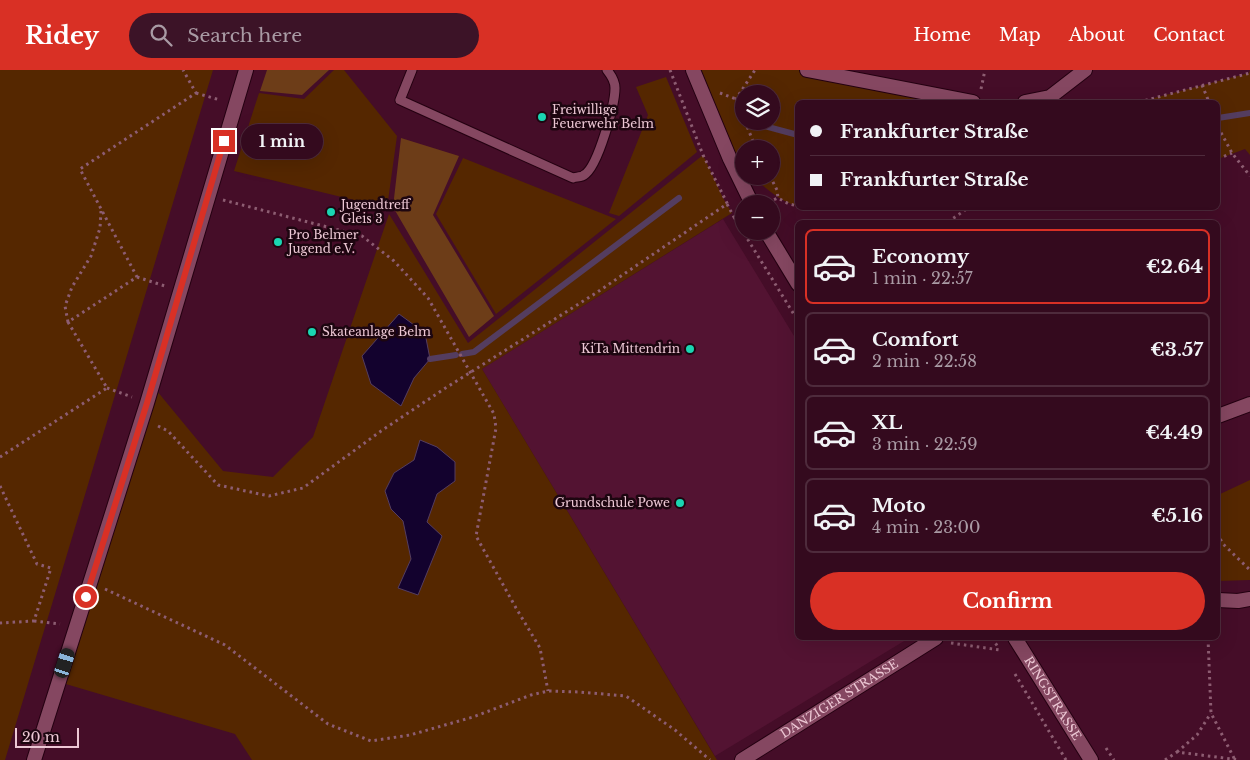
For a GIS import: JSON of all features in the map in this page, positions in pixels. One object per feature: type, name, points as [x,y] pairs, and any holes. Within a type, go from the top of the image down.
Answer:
[{"type":"street","points":[[34,760],[147,403],[246,70]]},
{"type":"street","points":[[693,70],[730,159],[748,195]]},
{"type":"street","points":[[807,70],[963,100]]},
{"type":"street","points":[[1035,100],[1050,97],[1085,70]]},
{"type":"street","points":[[771,240],[795,279]]},
{"type":"street","points":[[1220,415],[1250,404]]},
{"type":"street","points":[[1220,600],[1238,601],[1250,599]]},
{"type":"street","name":"DANZIGER STRASSE","points":[[742,760],[933,640]]},
{"type":"street","name":"RINGSTRASSE","points":[[1016,640],[1091,760]]},
{"type":"lane","points":[[412,70],[400,100],[573,178],[585,175],[593,165],[609,124],[615,86],[612,76],[607,70]]},
{"type":"path","points":[[183,70],[196,93],[235,104]]},
{"type":"path","points":[[745,85],[755,70]]},
{"type":"path","points":[[1146,100],[1250,73]]},
{"type":"path","points":[[1202,85],[1208,100]]},
{"type":"path","points":[[718,92],[735,99]]},
{"type":"path","points":[[180,291],[138,277],[80,168],[196,93]]},
{"type":"path","points":[[1220,131],[1232,153],[1250,176]]},
{"type":"path","points":[[1220,158],[1232,153]]},
{"type":"path","points":[[208,197],[362,236],[394,261],[428,298],[494,414],[496,428],[476,536],[540,648],[548,691]]},
{"type":"path","points":[[780,199],[795,205]]},
{"type":"path","points":[[142,418],[168,431],[218,485],[269,496],[303,488],[381,431],[596,293],[727,204],[735,219]]},
{"type":"path","points":[[102,209],[100,228],[91,256],[72,287],[64,306],[68,322],[107,388],[147,403]]},
{"type":"path","points":[[951,220],[965,210]]},
{"type":"path","points":[[68,322],[138,277]]},
{"type":"path","points":[[0,457],[107,388]]},
{"type":"path","points":[[0,486],[37,564],[51,568],[34,621]]},
{"type":"path","points":[[1220,538],[1222,543],[1250,570]]},
{"type":"path","points":[[91,582],[225,645],[328,724],[371,741],[410,735],[473,717],[531,695],[548,691],[626,696],[675,730],[710,760]]},
{"type":"path","points":[[0,623],[34,621],[77,626]]},
{"type":"path","points":[[948,640],[952,644],[1000,650],[993,640]]},
{"type":"path","points":[[1208,640],[1211,713],[1234,760]]},
{"type":"path","points":[[1010,667],[1066,760]]},
{"type":"path","points":[[1165,760],[1197,735],[1211,713]]},
{"type":"path","points":[[1177,752],[1240,760]]},
{"type":"shaded area","points":[[0,70],[213,70],[5,760],[0,760]]},
{"type":"shaded area","points":[[267,70],[329,70],[302,95],[260,91]]},
{"type":"shaded area","points":[[334,70],[344,70],[397,136],[387,208],[234,171],[259,93],[304,99]]},
{"type":"shaded area","points":[[693,70],[807,70],[964,100],[795,100],[795,205],[762,185],[780,185],[780,140],[735,140],[735,163],[730,159]]},
{"type":"shaded area","points":[[1250,70],[1250,155],[1245,149],[1220,158],[1220,100],[1147,100],[1249,73]]},
{"type":"shaded area","points":[[666,77],[697,152],[619,216],[609,213],[648,115],[636,87]]},
{"type":"shaded area","points":[[401,138],[459,156],[433,215],[494,316],[469,337],[393,207]]},
{"type":"shaded area","points":[[703,155],[732,213],[482,369],[717,760],[252,760],[235,734],[59,682],[152,385],[223,471],[273,477],[313,437],[389,214],[468,343]]},
{"type":"shaded area","points":[[463,158],[616,219],[496,314],[436,214]]},
{"type":"shaded area","name":"Grundschule Powe","points":[[723,219],[795,338],[795,640],[906,640],[715,756],[482,369]]},
{"type":"shaded area","points":[[399,314],[425,333],[430,359],[414,378],[401,406],[371,384],[362,356]]},
{"type":"shaded area","points":[[420,440],[437,447],[455,462],[455,481],[437,494],[427,522],[442,536],[418,595],[398,588],[411,559],[403,521],[391,509],[385,491],[394,473],[414,460]]},
{"type":"shaded area","points":[[1250,480],[1250,580],[1220,581],[1220,494]]},
{"type":"waterway","points":[[1220,118],[1250,113]]},
{"type":"waterway","points":[[779,130],[795,134]]},
{"type":"waterway","points":[[462,354],[474,352],[679,198]]},
{"type":"waterway","points":[[430,359],[456,355]]},
{"type":"place","name":"Freiwillige Feuerwehr Belm","points":[[542,117]]},
{"type":"place","name":"Jugendtreff Gleis 3","points":[[331,212]]},
{"type":"place","name":"Pro Belmer Jugend e.V.","points":[[278,242]]},
{"type":"place","name":"Skateanlage Belm","points":[[312,332]]},
{"type":"place","name":"KiTa Mittendrin","points":[[690,349]]},
{"type":"place","name":"Grundschule Powe","points":[[680,503]]},
{"type":"route","points":[[86,597],[147,403],[224,141]]}]
